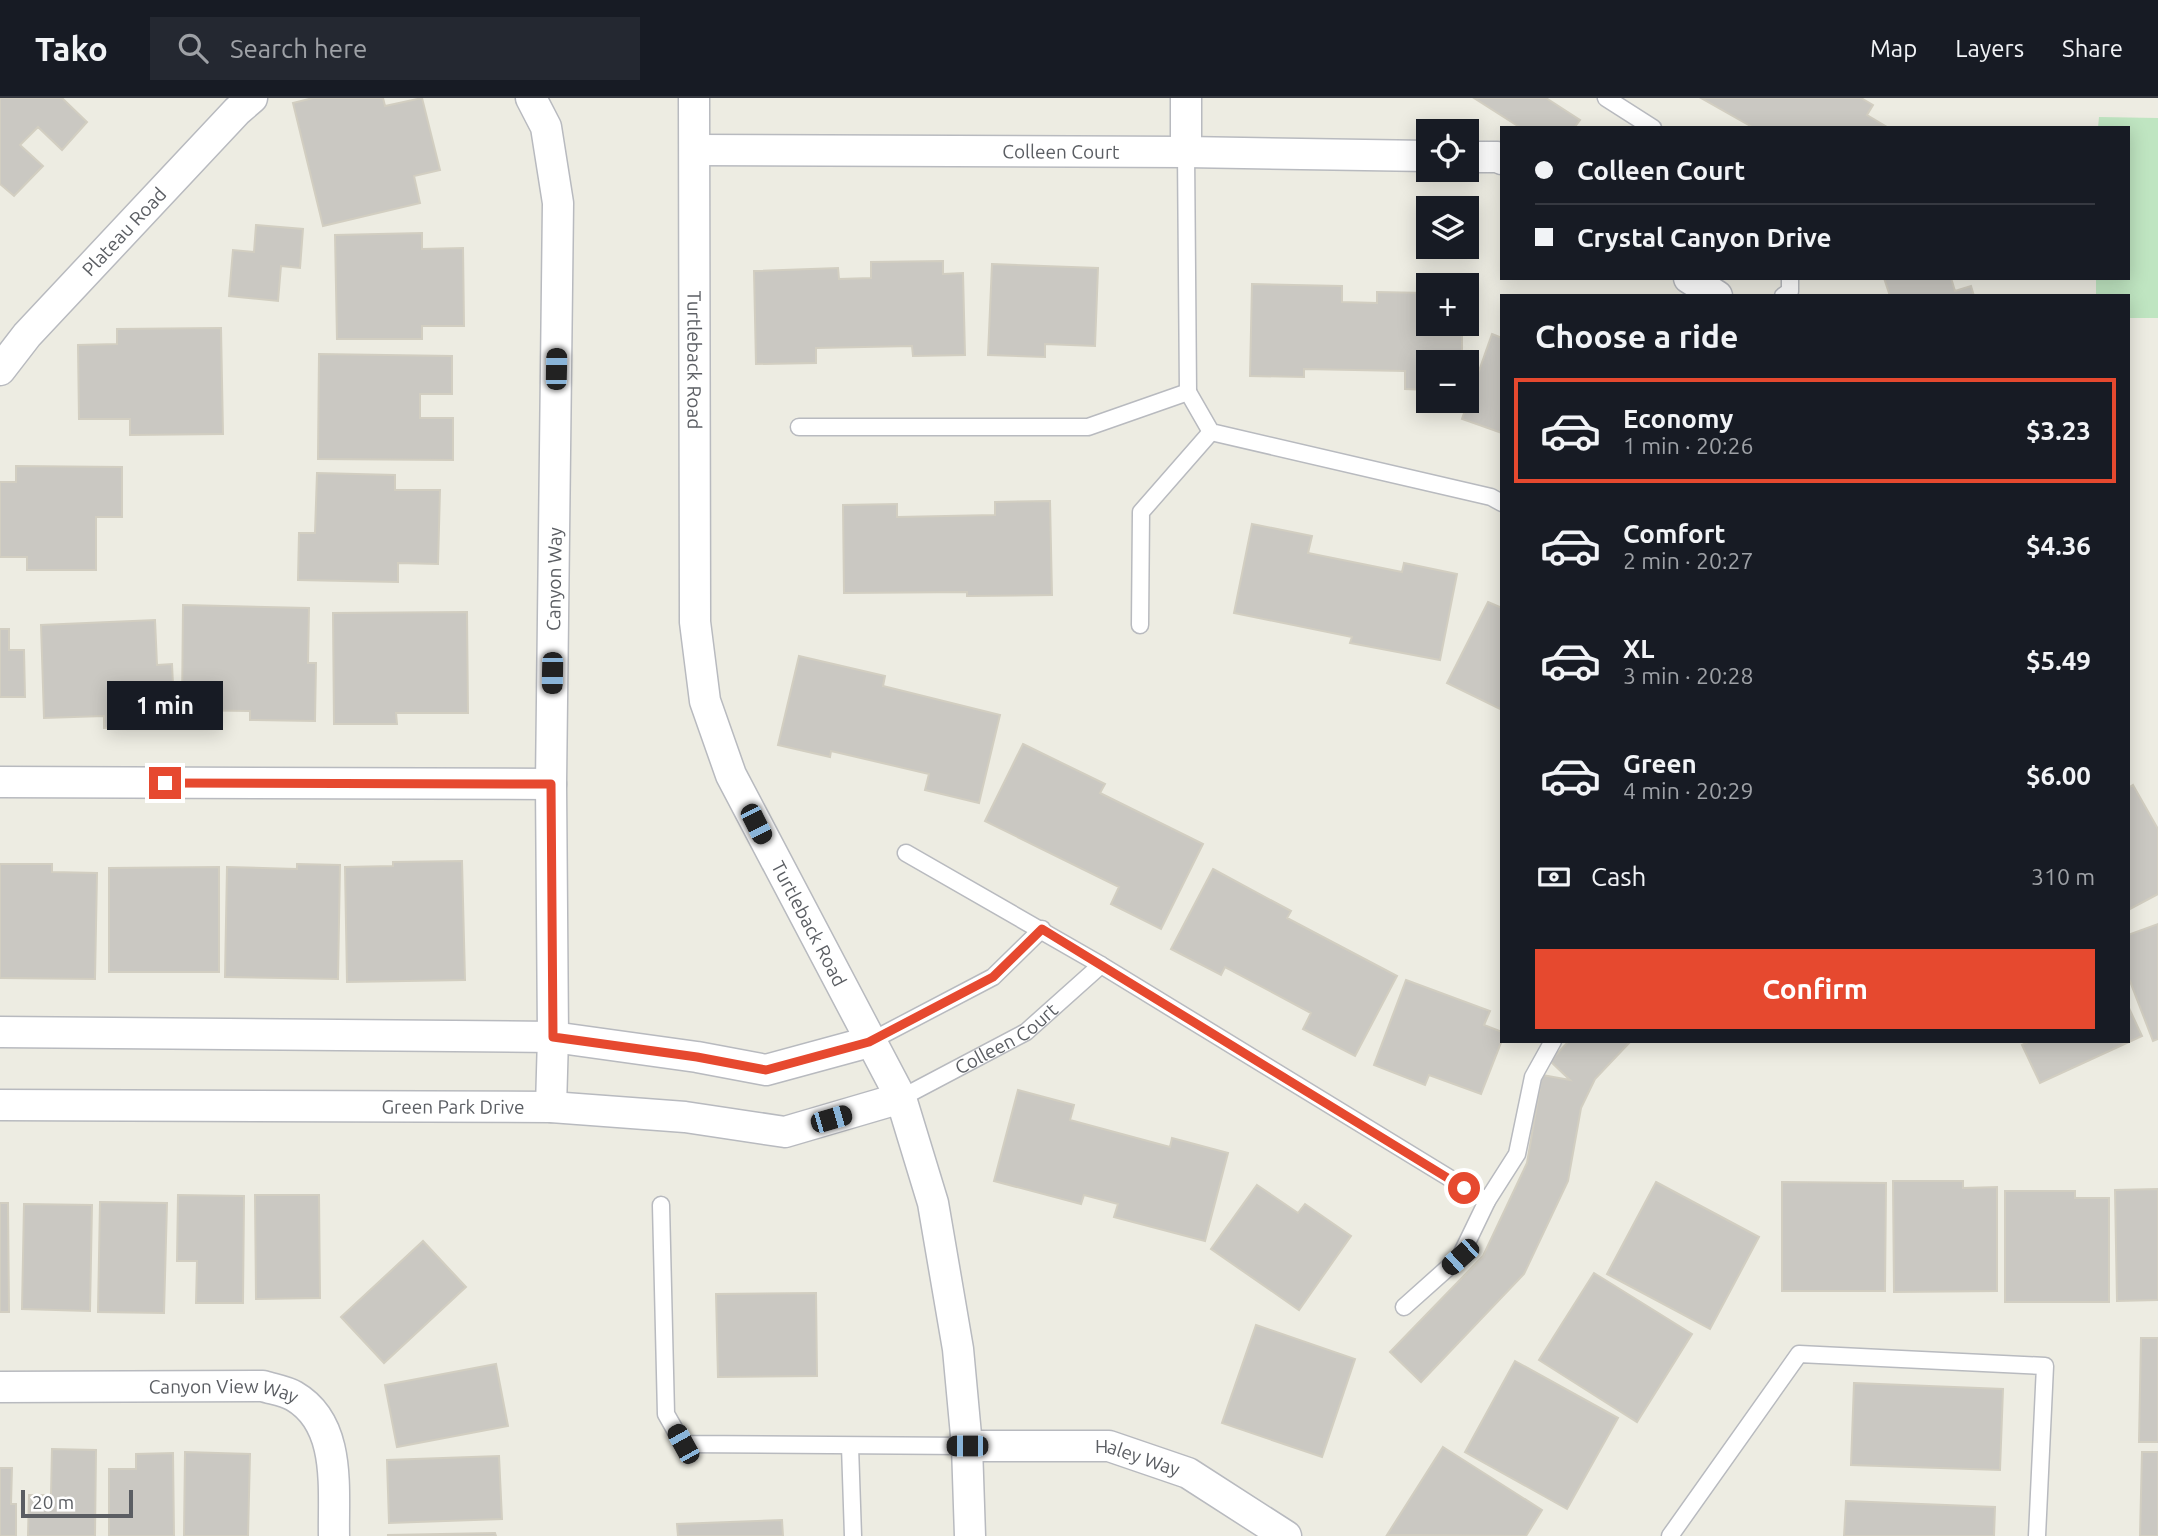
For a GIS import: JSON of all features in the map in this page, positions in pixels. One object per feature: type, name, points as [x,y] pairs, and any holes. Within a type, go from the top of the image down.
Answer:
[{"type":"street","name":"Plateau Road","points":[[0,370],[36,325],[237,111],[253,98]]},
{"type":"street","name":"Canyon Way","points":[[531,98],[546,127],[558,203],[551,784],[551,1107]]},
{"type":"street","name":"Turtleback Road","points":[[694,98],[695,622],[705,701],[731,775],[869,1042],[901,1098],[933,1203],[958,1349],[967,1446],[970,1536]]},
{"type":"street","points":[[1186,98],[1186,152]]},
{"type":"street","name":"Colleen Court","points":[[695,150],[1416,156]]},
{"type":"street","points":[[1479,157],[1500,158]]},
{"type":"street","points":[[1692,280],[1714,294]]},
{"type":"street","points":[[0,782],[551,784]]},
{"type":"street","points":[[0,1032],[553,1037],[697,1057],[766,1070],[869,1042]]},
{"type":"street","name":"Green Park Drive","points":[[0,1105],[551,1107],[685,1117],[785,1132],[901,1098]]},
{"type":"street","name":"Canyon View Way","points":[[0,1387],[263,1386],[293,1395],[316,1414],[332,1454],[334,1536]]},
{"type":"street","name":"Haley Way","points":[[967,1446],[1109,1446],[1188,1473],[1286,1536]]},
{"type":"lane","points":[[1606,98],[1650,126]]},
{"type":"lane","points":[[1186,152],[1188,392],[1211,432],[1491,497],[1500,502]]},
{"type":"lane","points":[[799,427],[1088,427],[1188,392]]},
{"type":"lane","points":[[1140,625],[1141,512],[1211,432]]},
{"type":"lane","points":[[906,852],[1042,929],[1487,1201]]},
{"type":"lane","points":[[869,1042],[993,977],[1042,929]]},
{"type":"lane","name":"Colleen Court","points":[[901,1098],[1027,1032],[1101,965]]},
{"type":"lane","points":[[1404,1307],[1460,1257],[1487,1201],[1517,1154],[1533,1077],[1552,1043]]},
{"type":"lane","points":[[661,1205],[666,1414],[683,1444],[967,1446]]},
{"type":"lane","points":[[1670,1536],[1799,1354],[2045,1366],[2037,1536]]},
{"type":"lane","points":[[850,1446],[853,1536]]},
{"type":"green space","points":[[2099,117],[2158,118],[2158,318],[2130,318],[2130,294],[2096,294],[2096,280],[2130,280],[2130,126],[2098,126]]},
{"type":"building","points":[[0,98],[62,98],[87,122],[62,150],[38,127],[20,145],[43,166],[14,196],[0,184]]},
{"type":"building","points":[[313,98],[383,98],[385,106],[422,98],[440,170],[414,176],[420,203],[323,226],[293,103]]},
{"type":"building","points":[[1474,98],[1546,98],[1580,120],[1576,126],[1518,126]]},
{"type":"building","points":[[1701,98],[1861,98],[1873,105],[1867,115],[1885,126],[1750,126]]},
{"type":"building","points":[[256,225],[303,229],[300,268],[281,266],[278,301],[229,296],[233,250],[254,252]]},
{"type":"building","points":[[422,233],[422,249],[463,248],[464,326],[422,326],[422,339],[337,339],[335,235]]},
{"type":"building","points":[[943,261],[943,274],[963,273],[965,355],[913,356],[912,346],[816,348],[816,363],[756,364],[754,271],[838,268],[839,279],[871,278],[871,262]]},
{"type":"building","points":[[992,264],[1098,268],[1095,346],[1045,344],[1045,357],[988,355]]},
{"type":"building","points":[[1885,280],[1952,280],[1955,291],[1971,286],[1973,294],[1889,294]]},
{"type":"building","points":[[1252,284],[1342,286],[1342,302],[1377,303],[1377,292],[1416,293],[1416,336],[1462,336],[1462,350],[1416,350],[1416,389],[1405,389],[1405,371],[1304,369],[1304,377],[1250,376]]},
{"type":"building","points":[[221,328],[223,434],[130,435],[130,419],[79,419],[78,345],[117,344],[117,329]]},
{"type":"building","points":[[1492,334],[1500,337],[1500,432],[1462,419],[1464,413],[1479,413],[1479,371]]},
{"type":"building","points":[[319,354],[452,356],[452,394],[420,394],[420,418],[453,418],[453,460],[318,459]]},
{"type":"building","points":[[16,466],[122,467],[122,517],[96,517],[96,570],[27,570],[27,557],[0,557],[0,482],[16,482]]},
{"type":"building","points":[[317,473],[395,475],[395,490],[440,490],[438,564],[398,563],[398,582],[298,580],[299,533],[315,533]]},
{"type":"building","points":[[1050,501],[1052,595],[967,596],[967,592],[844,593],[843,505],[897,504],[897,517],[995,515],[995,502]]},
{"type":"building","points":[[1252,524],[1312,536],[1308,553],[1402,572],[1404,563],[1457,574],[1440,660],[1350,643],[1352,637],[1234,613]]},
{"type":"building","points":[[1488,602],[1500,607],[1500,709],[1447,683]]},
{"type":"building","points":[[183,605],[309,608],[308,663],[316,663],[315,721],[250,720],[250,711],[182,710]]},
{"type":"building","points":[[467,612],[468,713],[396,713],[397,724],[334,724],[333,613]]},
{"type":"building","points":[[155,620],[157,665],[172,664],[175,726],[104,728],[104,716],[44,718],[41,625]]},
{"type":"building","points":[[0,629],[9,629],[9,650],[24,650],[25,697],[0,697]]},
{"type":"building","points":[[799,656],[885,676],[883,686],[1000,715],[979,803],[925,790],[929,774],[831,751],[830,757],[778,745]]},
{"type":"building","points":[[1023,744],[1105,784],[1100,793],[1203,844],[1161,929],[1111,904],[1119,887],[985,821]]},
{"type":"building","points":[[2133,785],[2158,829],[2158,894],[2130,909],[2130,787]]},
{"type":"building","points":[[462,861],[465,980],[347,982],[345,867],[393,866],[393,862]]},
{"type":"building","points":[[0,864],[52,864],[52,872],[97,873],[95,979],[0,978]]},
{"type":"building","points":[[297,864],[340,865],[338,979],[225,977],[227,867],[297,869]]},
{"type":"building","points":[[219,867],[219,972],[109,972],[109,868]]},
{"type":"building","points":[[1213,869],[1291,911],[1287,918],[1397,976],[1355,1056],[1303,1029],[1311,1013],[1225,967],[1221,975],[1171,949]]},
{"type":"building","points":[[2158,924],[2158,1039],[2153,1041],[2130,981],[2130,934]]},
{"type":"building","points":[[1406,980],[1490,1011],[1484,1025],[1500,1031],[1501,1043],[1481,1094],[1429,1075],[1425,1085],[1374,1065]]},
{"type":"building","points":[[2130,1010],[2142,1036],[2130,1042]]},
{"type":"building","points":[[1567,1043],[1629,1043],[1595,1079],[1581,1108],[1568,1181],[1524,1274],[1421,1382],[1390,1352],[1483,1256],[1527,1163],[1542,1075],[1570,1080],[1550,1061]]},
{"type":"building","points":[[2026,1043],[2127,1043],[2040,1083],[2022,1045]]},
{"type":"building","points":[[1018,1090],[1074,1105],[1070,1120],[1170,1147],[1172,1138],[1228,1153],[1205,1241],[1114,1217],[1118,1204],[1084,1195],[1081,1204],[994,1181]]},
{"type":"building","points":[[1893,1181],[1963,1181],[1963,1188],[1997,1187],[1997,1291],[1894,1292]]},
{"type":"building","points":[[1656,1182],[1759,1237],[1710,1329],[1607,1274]]},
{"type":"building","points":[[1782,1182],[1886,1183],[1885,1291],[1782,1291]]},
{"type":"building","points":[[1257,1185],[1298,1213],[1305,1204],[1351,1236],[1299,1310],[1211,1249]]},
{"type":"building","points":[[2158,1189],[2158,1300],[2117,1301],[2115,1190]]},
{"type":"building","points":[[2005,1191],[2075,1191],[2075,1198],[2109,1198],[2109,1302],[2005,1302]]},
{"type":"building","points":[[178,1195],[244,1196],[243,1303],[196,1303],[197,1261],[177,1261]]},
{"type":"building","points":[[255,1195],[319,1195],[320,1298],[256,1299]]},
{"type":"building","points":[[100,1202],[167,1203],[164,1313],[98,1312]]},
{"type":"building","points":[[0,1203],[8,1203],[9,1312],[0,1312]]},
{"type":"building","points":[[24,1204],[92,1205],[90,1311],[22,1309]]},
{"type":"building","points":[[423,1241],[466,1287],[384,1363],[341,1317]]},
{"type":"building","points":[[1594,1273],[1692,1334],[1637,1422],[1539,1360]]},
{"type":"building","points":[[816,1293],[817,1376],[718,1377],[716,1294]]},
{"type":"building","points":[[1256,1325],[1355,1359],[1322,1457],[1222,1423]]},
{"type":"building","points":[[2141,1338],[2158,1338],[2158,1442],[2139,1442]]},
{"type":"building","points":[[1515,1361],[1618,1418],[1567,1509],[1465,1452]]},
{"type":"building","points":[[496,1364],[508,1426],[397,1447],[385,1385]]},
{"type":"building","points":[[1854,1383],[2003,1389],[2000,1470],[1851,1465]]},
{"type":"building","points":[[1443,1447],[1542,1510],[1526,1536],[1387,1535]]},
{"type":"building","points":[[52,1449],[96,1450],[95,1536],[28,1536],[29,1495],[51,1495]]},
{"type":"building","points":[[185,1452],[250,1454],[248,1536],[184,1536]]},
{"type":"building","points":[[2142,1452],[2158,1452],[2158,1536],[2140,1536]]},
{"type":"building","points":[[173,1453],[174,1536],[109,1536],[109,1469],[136,1469],[136,1454]]},
{"type":"building","points":[[499,1456],[502,1519],[389,1523],[387,1460]]},
{"type":"building","points":[[0,1468],[12,1468],[11,1504],[16,1504],[16,1536],[0,1536]]},
{"type":"building","points":[[1846,1501],[1995,1507],[1994,1536],[1844,1536]]},
{"type":"building","points":[[782,1520],[783,1536],[678,1536],[677,1524]]},
{"type":"building","points":[[495,1533],[496,1536],[388,1536],[388,1535]]},
{"type":"route","points":[[165,783],[551,784],[553,1037],[697,1057],[766,1070],[869,1042],[993,977],[1042,929],[1464,1188]]}]
